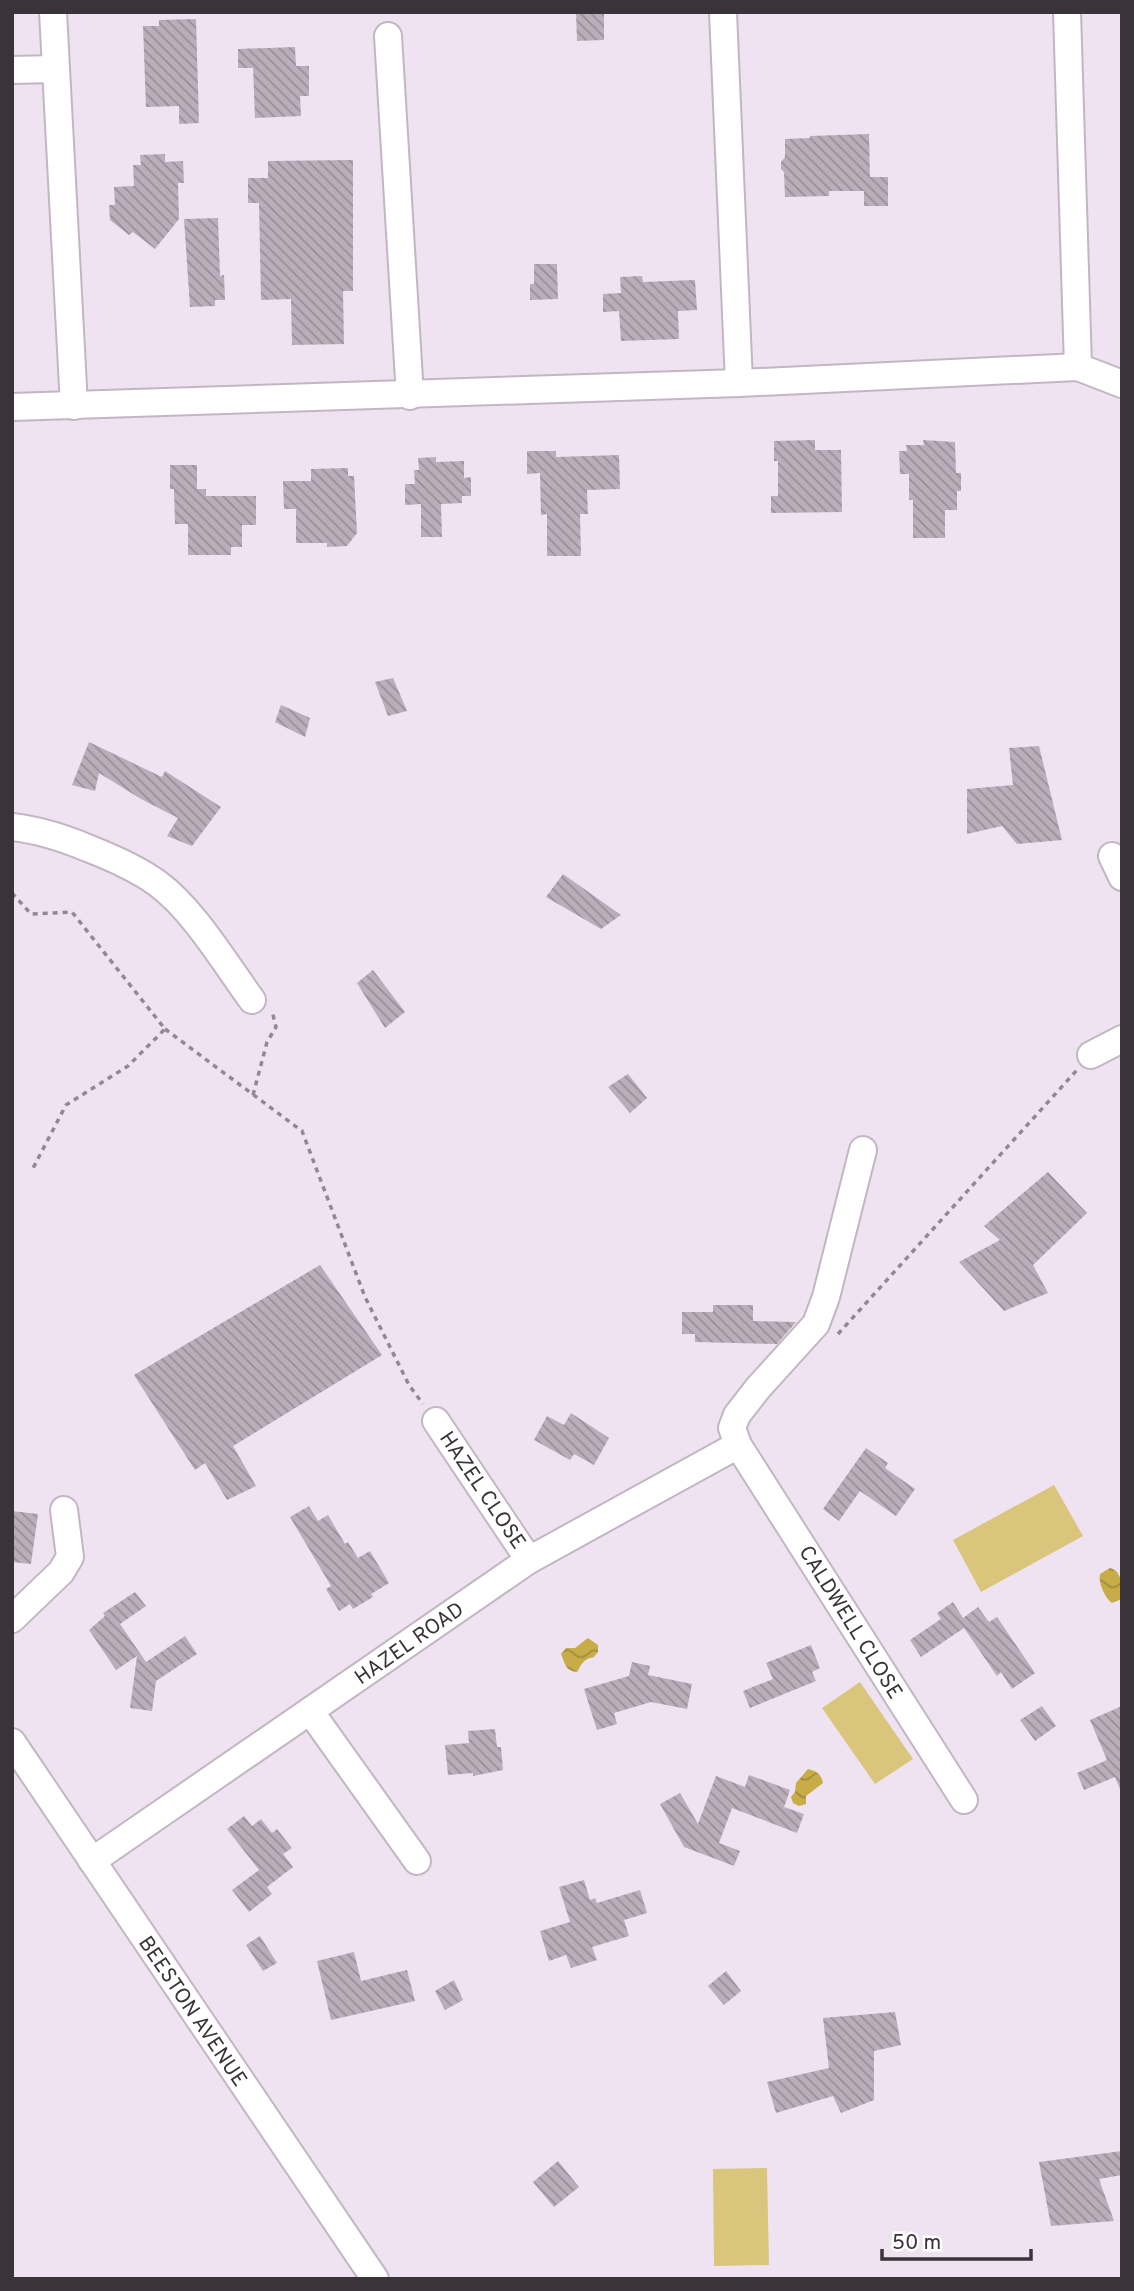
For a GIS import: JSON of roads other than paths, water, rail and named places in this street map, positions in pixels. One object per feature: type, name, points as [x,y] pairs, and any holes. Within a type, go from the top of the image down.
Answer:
[{"type":"street","points":[[53,12],[74,406]]},
{"type":"street","points":[[723,12],[739,383]]},
{"type":"street","points":[[1067,12],[1078,367]]},
{"type":"street","points":[[388,36],[410,396]]},
{"type":"street","points":[[12,70],[55,69]]},
{"type":"street","points":[[12,407],[410,396],[1078,367],[1122,384]]},
{"type":"street","points":[[12,827],[38,830],[81,845],[125,863],[159,884],[194,920],[251,1000]]},
{"type":"street","points":[[1091,1055],[1122,1039]]},
{"type":"street","points":[[738,1445],[732,1428],[737,1415],[816,1324],[826,1297],[863,1150]]},
{"type":"street","name":"HAZEL CLOSE","points":[[436,1421],[529,1560]]},
{"type":"street","name":"HAZEL ROAD","points":[[92,1861],[529,1560],[738,1445]]},
{"type":"street","name":"CALDWELL CLOSE","points":[[738,1445],[964,1800]]},
{"type":"street","points":[[12,1619],[61,1572],[70,1557],[64,1510]]},
{"type":"street","points":[[310,1711],[417,1861]]},
{"type":"street","name":"BEESTON AVENUE","points":[[12,1742],[375,2279]]},
{"type":"water","points":[[1110,1568],[1120,1576],[1122,1590],[1122,1599],[1112,1603],[1100,1582],[1100,1574]]},
{"type":"water","points":[[588,1638],[598,1645],[598,1652],[583,1662],[577,1672],[570,1670],[561,1654],[566,1648],[575,1648]]},
{"type":"water","points":[[808,1769],[818,1773],[823,1783],[806,1796],[806,1804],[799,1806],[793,1803],[791,1797],[796,1783]]}]
